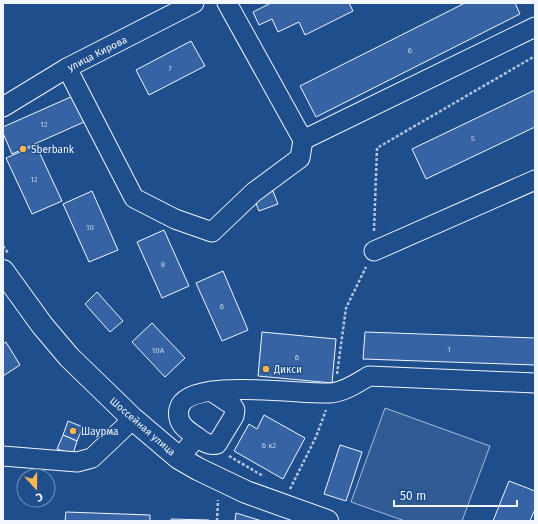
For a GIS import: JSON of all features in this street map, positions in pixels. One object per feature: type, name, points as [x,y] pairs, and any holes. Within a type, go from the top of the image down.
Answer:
[{"type":"main road","name":"Шоссейная улица","points":[[3,271],[42,325],[69,357],[133,419],[179,458],[198,469],[246,492],[327,521]]},
{"type":"street","name":"улица Кирова","points":[[3,107],[67,68],[194,3]]},
{"type":"street","points":[[67,68],[134,198],[175,219],[212,232],[254,192],[300,158],[303,140],[227,3]]},
{"type":"street","points":[[303,140],[535,27]]},
{"type":"street","points":[[374,251],[535,180]]},
{"type":"street","points":[[212,391],[228,402],[235,410],[234,416],[217,444],[205,441],[181,425],[178,417],[179,408],[188,397],[212,391],[235,390],[331,393],[352,386],[369,376],[535,383]]},
{"type":"street","points":[[3,456],[77,462],[92,458],[133,419]]},
{"type":"street","points":[[179,458],[205,441]]},
{"type":"path","points":[[288,492],[316,437],[338,369],[346,308],[374,251],[377,148],[535,56]]},
{"type":"path","points":[[205,441],[269,480]]},
{"type":"shaded area","points":[[385,408],[490,446],[462,521],[405,521],[351,502]]},
{"type":"building","points":[[271,3],[349,3],[353,11],[305,35],[299,22],[278,32],[272,19],[259,25],[253,12]]},
{"type":"building","points":[[465,3],[515,3],[520,14],[316,117],[300,86]]},
{"type":"building","points":[[191,41],[205,66],[149,95],[136,70]]},
{"type":"building","points":[[535,90],[535,127],[426,179],[412,149]]},
{"type":"building","points":[[73,96],[84,122],[12,154],[3,133],[3,127]]},
{"type":"building","points":[[36,145],[62,201],[32,214],[6,158]]},
{"type":"building","points":[[92,191],[118,250],[89,262],[63,204]]},
{"type":"building","points":[[273,191],[278,204],[259,211],[254,198]]},
{"type":"building","points":[[164,230],[189,286],[162,298],[137,242]]},
{"type":"building","points":[[223,271],[248,330],[222,341],[196,283]]},
{"type":"building","points":[[97,292],[123,321],[110,332],[85,304]]},
{"type":"building","points":[[152,323],[185,358],[165,377],[132,342]]},
{"type":"building","points":[[262,332],[336,339],[332,383],[258,376]]},
{"type":"building","points":[[365,332],[535,338],[535,365],[363,359]]},
{"type":"building","points":[[6,342],[20,365],[3,376],[3,344]]},
{"type":"building","points":[[264,415],[305,438],[283,479],[234,451],[249,424],[257,429]]},
{"type":"building","name":"Шаурма","points":[[68,421],[83,427],[77,441],[63,435]]},
{"type":"building","points":[[63,435],[77,441],[73,454],[57,449]]},
{"type":"building","points":[[340,445],[362,452],[346,501],[324,494]]},
{"type":"building","points":[[509,481],[535,491],[535,509],[530,521],[493,521]]},
{"type":"building","points":[[66,512],[150,515],[150,521],[65,521]]},
{"type":"building","points":[[236,513],[262,521],[235,521]]},
{"type":"building","points":[[171,519],[209,520],[209,521],[171,521]]},
{"type":"place","name":"Sberbank","points":[[23,149]]},
{"type":"place","name":"Дикси","points":[[266,369]]},
{"type":"place","name":"Шаурма","points":[[73,431]]}]
